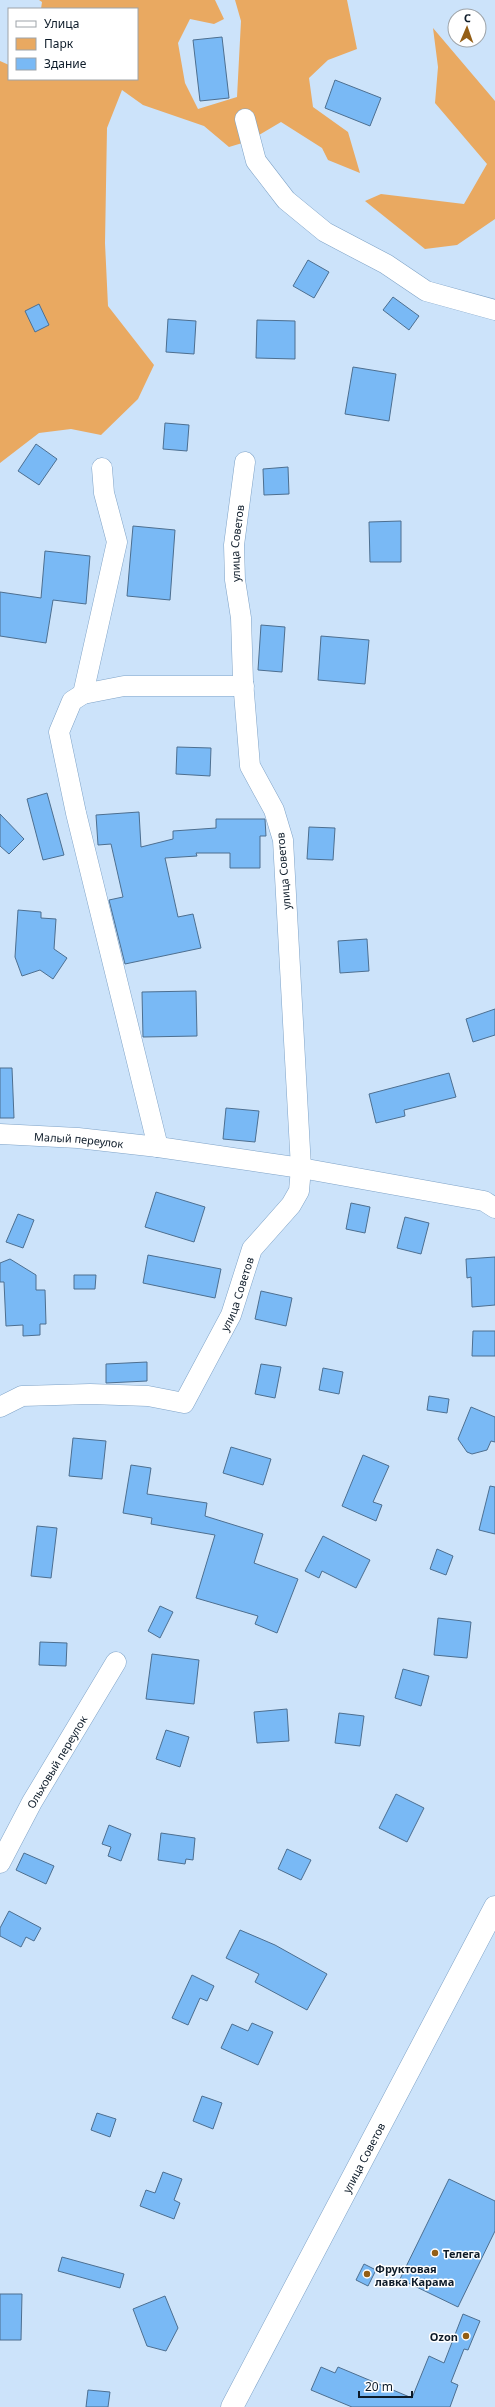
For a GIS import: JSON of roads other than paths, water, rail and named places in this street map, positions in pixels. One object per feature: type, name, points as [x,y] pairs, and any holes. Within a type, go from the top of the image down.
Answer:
[{"type":"main road","name":"улица Советов","points":[[232,2407],[495,1907]]},
{"type":"street","points":[[245,119],[256,161],[286,200],[325,232],[386,264],[426,291],[495,310]]},
{"type":"street","name":"улица Советов","points":[[0,1407],[22,1396],[90,1394],[148,1396],[184,1403],[232,1315],[252,1249],[291,1205],[299,1190],[301,1168],[283,840],[274,810],[250,766],[241,618],[234,580],[234,545],[245,462]]},
{"type":"street","points":[[83,694],[116,542],[104,493],[102,468]]},
{"type":"street","points":[[244,686],[124,686],[83,694],[72,701],[59,732],[76,813],[158,1147],[301,1168],[484,1200],[495,1208]]},
{"type":"street","name":"Малый переулок","points":[[0,1134],[78,1138],[158,1147]]},
{"type":"street","name":"Ольховый переулок","points":[[0,1864],[32,1802],[116,1662]]},
{"type":"place","name":"Телега","points":[[435,2253]]},
{"type":"place","name":"Фруктовая лавка Карама","points":[[367,2274]]},
{"type":"place","name":"Ozon","points":[[466,2336]]}]
